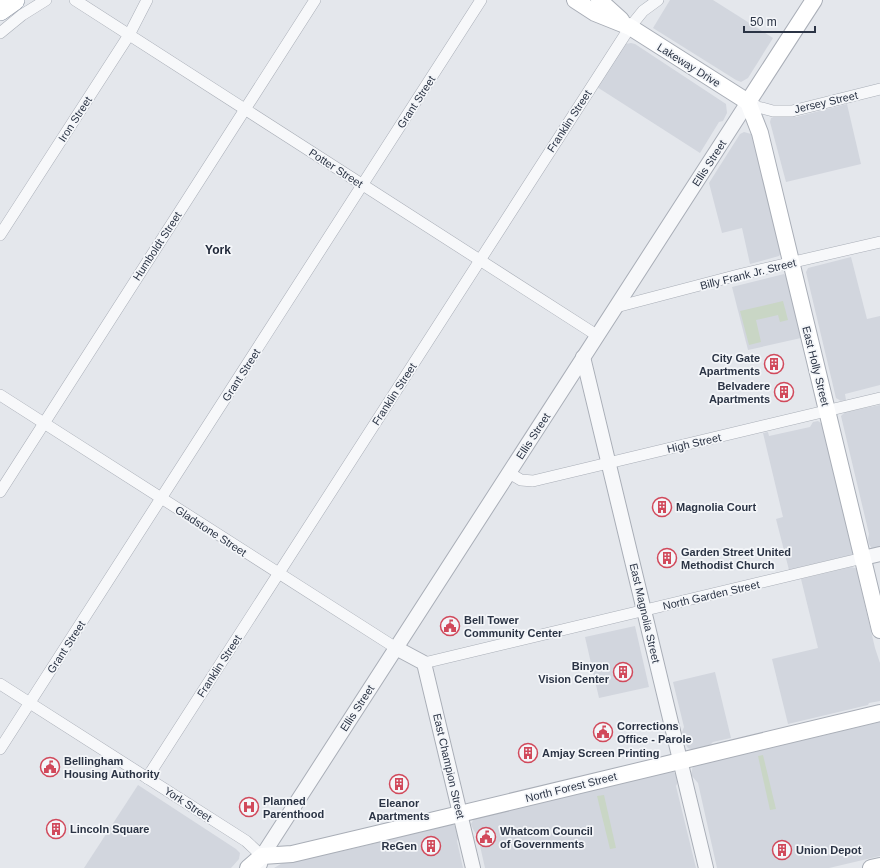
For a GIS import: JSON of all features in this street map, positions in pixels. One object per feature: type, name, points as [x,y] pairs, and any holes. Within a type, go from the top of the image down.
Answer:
[{"type":"highway","points":[[0,10],[14,0]]},
{"type":"main road","name":"Lakeway Drive","points":[[575,0],[595,13],[630,28],[748,102]]},
{"type":"main road","name":"Lakeway Drive","points":[[599,0],[630,28]]},
{"type":"main road","name":"Ellis Street","points":[[748,102],[814,0]]},
{"type":"main road","name":"East Holly Street","points":[[748,102],[760,133],[880,630]]},
{"type":"main road","name":"North Forest Street","points":[[261,862],[880,713]]},
{"type":"main road","name":"Ellis Street","points":[[248,868],[261,862]]},
{"type":"main road","points":[[871,868],[880,866]]},
{"type":"street","points":[[0,33],[22,15],[46,0]]},
{"type":"street","name":"Potter Street","points":[[74,0],[598,336]]},
{"type":"street","name":"Iron Street","points":[[0,235],[129,35],[147,0]]},
{"type":"street","name":"Humboldt Street","points":[[0,492],[315,0]]},
{"type":"street","name":"Grant Street","points":[[0,749],[481,0]]},
{"type":"street","name":"Franklin Street","points":[[147,778],[644,5],[658,0]]},
{"type":"street","name":"Jersey Street","points":[[748,102],[758,107],[774,111],[792,111],[880,89]]},
{"type":"street","name":"Ellis Street","points":[[261,862],[396,648],[748,102]]},
{"type":"street","name":"Billy Frank Jr. Street","points":[[616,307],[742,274],[880,242]]},
{"type":"street","name":"East Magnolia Street","points":[[584,357],[706,868]]},
{"type":"street","name":"Gladstone Street","points":[[0,395],[278,574],[396,648],[424,663]]},
{"type":"street","name":"High Street","points":[[509,473],[521,480],[529,482],[880,398]]},
{"type":"street","name":"North Garden Street","points":[[424,663],[880,554]]},
{"type":"street","name":"East Champion Street","points":[[424,663],[473,868]]},
{"type":"street","name":"York Street","points":[[0,684],[246,842],[261,862]]},
{"type":"shaded area","points":[[670,0],[713,0],[773,38],[748,78],[741,82],[736,80],[653,28]]},
{"type":"shaded area","points":[[625,44],[635,44],[726,104],[727,113],[723,121],[719,122],[700,153],[597,87]]},
{"type":"shaded area","points":[[847,104],[861,164],[786,182],[770,122],[771,118],[781,114],[796,117]]},
{"type":"shaded area","points":[[744,132],[751,134],[753,138],[781,253],[779,256],[750,264],[742,228],[722,233],[709,183],[740,134]]},
{"type":"shaded area","points":[[851,257],[867,319],[880,316],[880,385],[845,394],[846,400],[841,401],[836,398],[806,272],[808,268]]},
{"type":"shaded area","points":[[784,274],[787,277],[801,338],[748,350],[732,287]]},
{"type":"shaded area","points":[[880,405],[880,549],[872,549],[869,544],[869,534],[841,416],[845,412]]},
{"type":"shaded area","points":[[818,421],[822,424],[849,538],[853,542],[853,553],[851,555],[789,570],[776,519],[783,517],[763,433],[768,432],[769,436],[810,427],[813,422]]},
{"type":"shaded area","points":[[851,567],[859,569],[861,576],[859,580],[880,663],[880,701],[788,724],[772,659],[818,648],[801,579]]},
{"type":"shaded area","points":[[635,626],[649,687],[599,698],[585,637]]},
{"type":"shaded area","points":[[715,672],[731,738],[713,742],[710,745],[697,750],[688,748],[684,741],[682,732],[684,727],[673,682]]},
{"type":"shaded area","points":[[880,722],[880,856],[829,868],[717,868],[698,783],[691,775],[693,765],[712,758],[715,761]]},
{"type":"shaded area","points":[[668,770],[673,771],[678,777],[676,786],[696,868],[485,868],[478,837],[471,824],[475,817],[491,811],[496,814],[653,776],[657,772]]},
{"type":"shaded area","points":[[138,785],[236,849],[240,853],[239,859],[231,868],[84,868]]},
{"type":"shaded area","points":[[439,824],[453,824],[457,829],[459,835],[457,841],[463,868],[274,868],[286,861],[343,851],[433,829]]},
{"type":"green space","points":[[783,301],[788,320],[780,322],[778,315],[756,320],[761,342],[749,345],[740,311]]},
{"type":"green space","points":[[763,755],[776,809],[770,810],[758,756]]},
{"type":"green space","points":[[604,795],[616,848],[610,849],[597,796]]},
{"type":"place","name":"City Gate Apartments","points":[[774,364]]},
{"type":"place","name":"Belvadere Apartments","points":[[784,392]]},
{"type":"place","name":"Magnolia Court","points":[[662,507]]},
{"type":"place","name":"Garden Street United Methodist Church","points":[[667,558]]},
{"type":"place","name":"Bell Tower Community Center","points":[[450,626]]},
{"type":"place","name":"Binyon Vision Center","points":[[623,672]]},
{"type":"place","name":"Corrections Office - Parole","points":[[603,732]]},
{"type":"place","name":"Amjay Screen Printing","points":[[528,753]]},
{"type":"place","name":"Bellingham Housing Authority","points":[[50,767]]},
{"type":"place","name":"Eleanor Apartments","points":[[399,784]]},
{"type":"place","name":"Planned Parenthood","points":[[249,807]]},
{"type":"place","name":"Lincoln Square","points":[[56,829]]},
{"type":"place","name":"Whatcom Council of Governments","points":[[486,837]]},
{"type":"place","name":"ReGen","points":[[431,846]]},
{"type":"place","name":"Union Depot","points":[[782,850]]},
{"type":"district","name":"York","points":[[218,250]]}]
